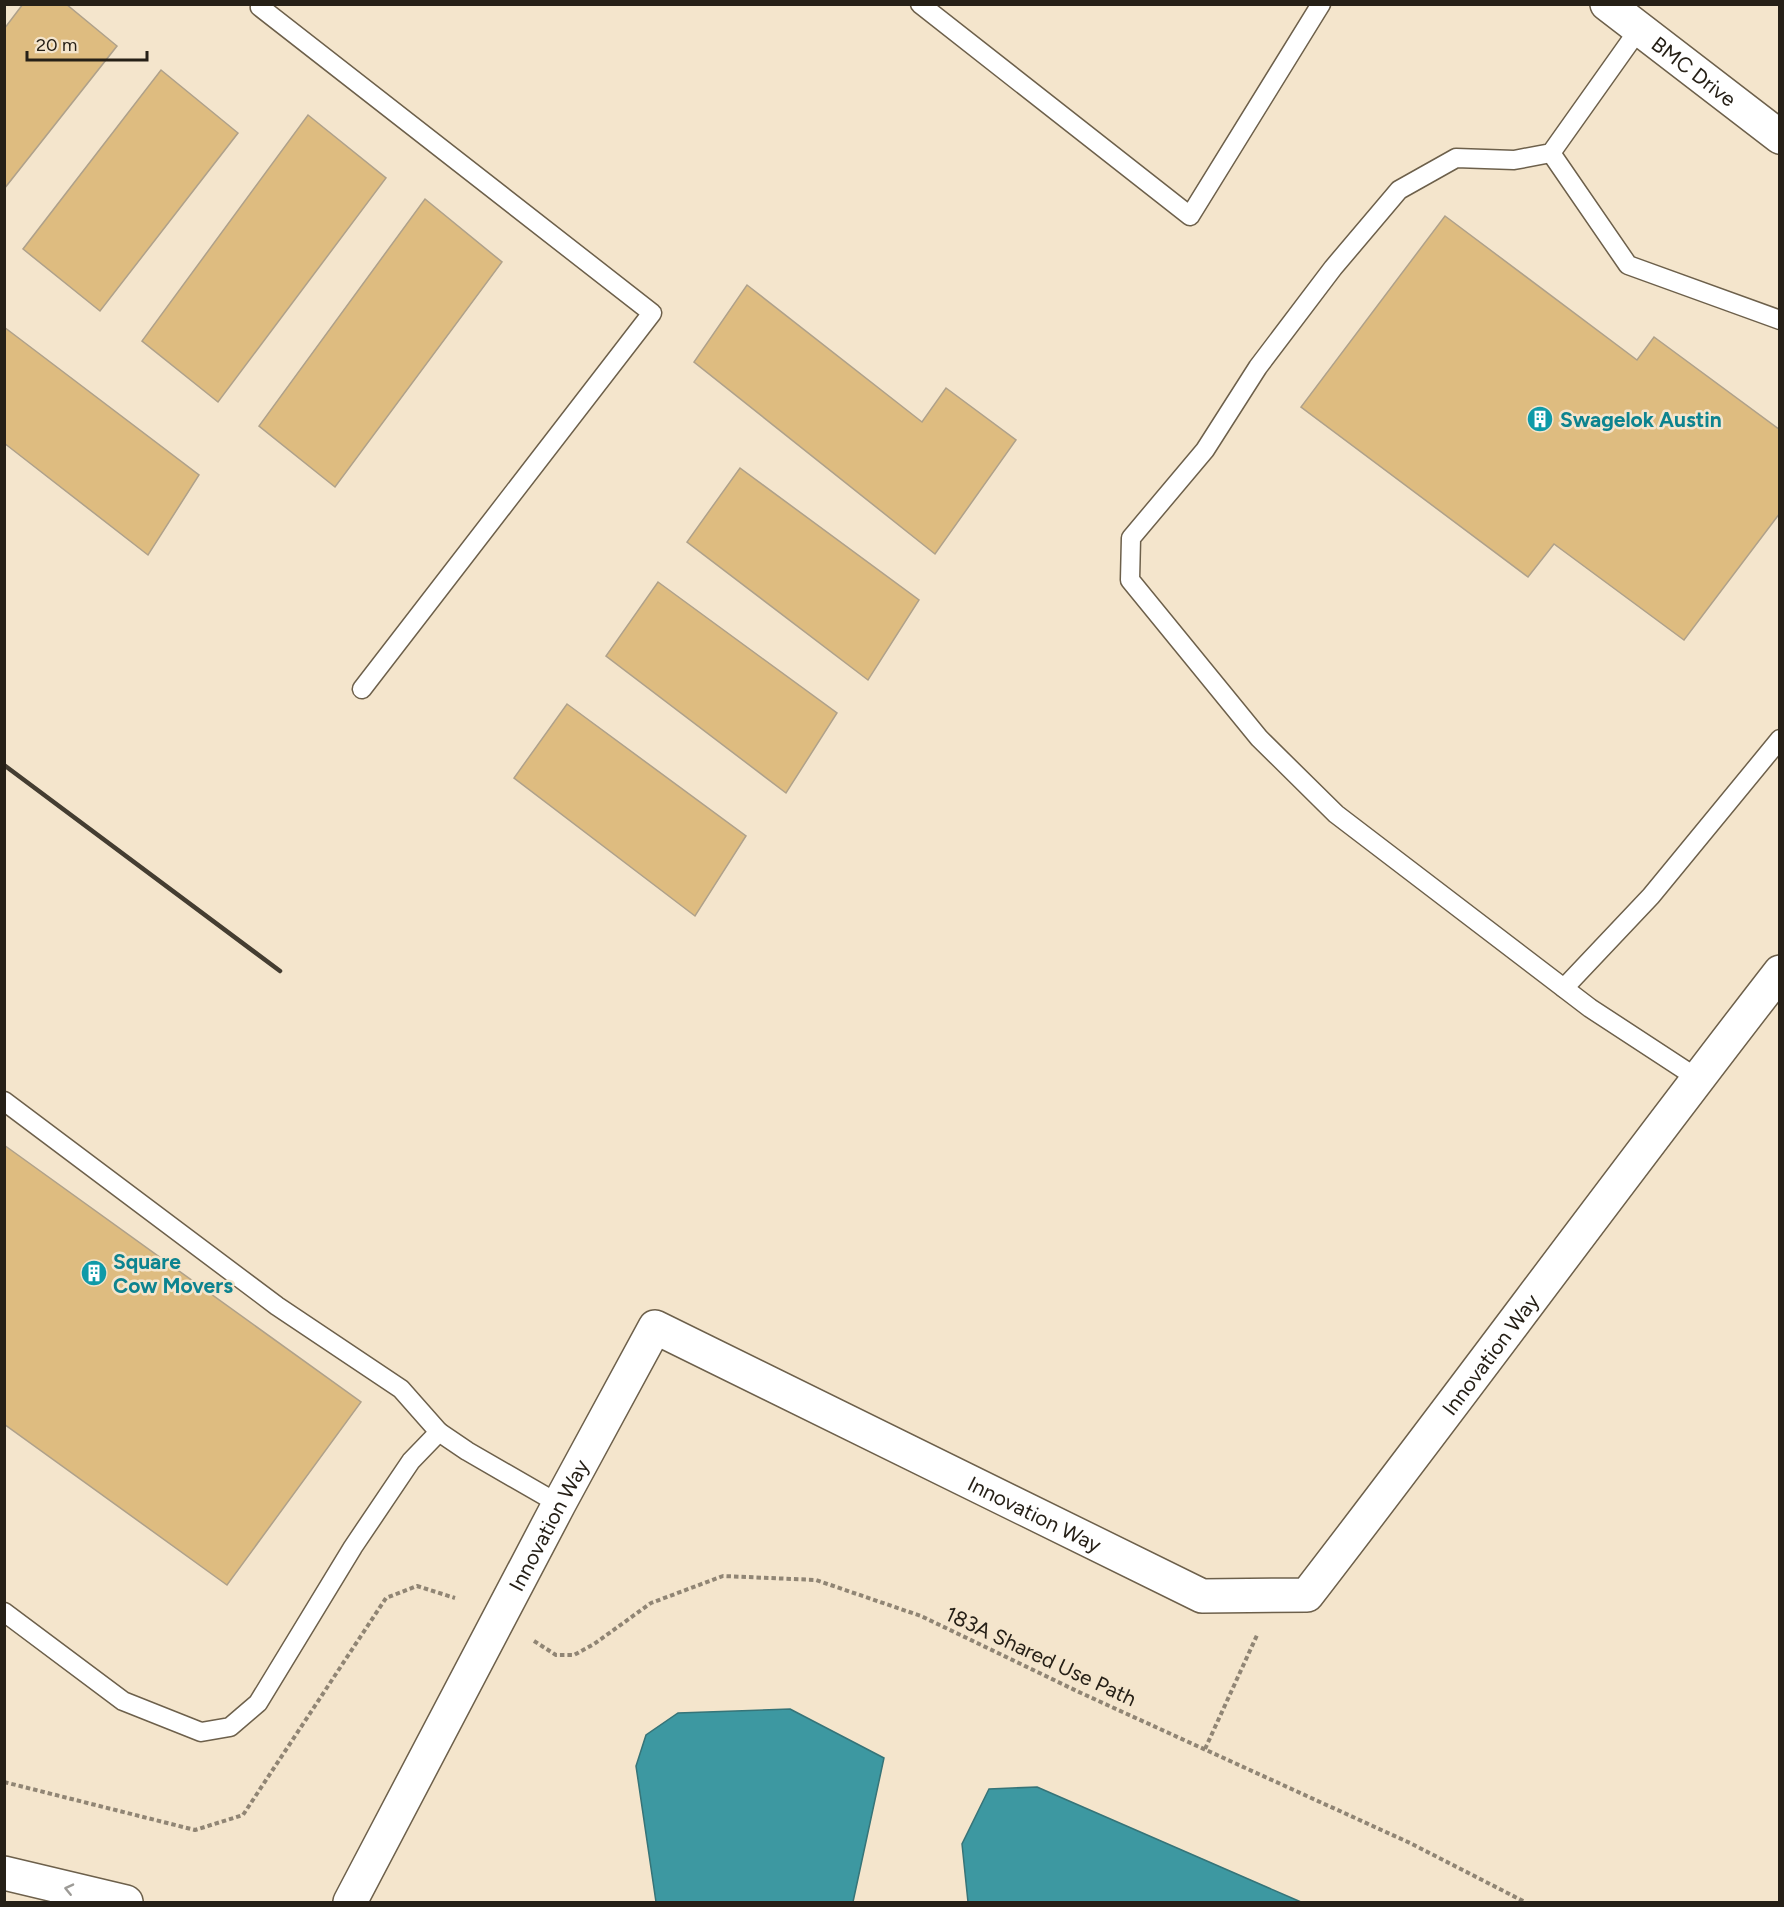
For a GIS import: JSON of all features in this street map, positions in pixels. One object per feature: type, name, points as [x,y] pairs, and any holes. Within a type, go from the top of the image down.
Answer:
[{"type":"street","name":"BMC Drive","points":[[1607,4],[1779,137]]},
{"type":"street","name":"Innovation Way","points":[[350,1902],[559,1504],[655,1327],[1202,1596],[1307,1596],[1779,972]]},
{"type":"street","points":[[4,1873],[126,1902]]},
{"type":"lane","points":[[261,4],[260,7],[652,313],[362,689]]},
{"type":"lane","points":[[920,4],[1190,216],[1321,4]]},
{"type":"lane","points":[[1639,29],[1551,153],[1514,160],[1456,158],[1400,190],[1333,268],[1258,367],[1205,450],[1131,538],[1130,580],[1260,738],[1336,814],[1590,1008],[1697,1078]]},
{"type":"lane","points":[[1551,153],[1628,265],[1779,320]]},
{"type":"lane","points":[[1564,988],[1651,896],[1779,739]]},
{"type":"lane","points":[[4,1101],[277,1306],[401,1389],[439,1432],[467,1451],[559,1504]]},
{"type":"lane","points":[[4,1612],[123,1701],[201,1732],[230,1727],[258,1703],[353,1547],[404,1470],[439,1432]]},
{"type":"path","name":"183A Shared Use Path","points":[[534,1641],[556,1655],[574,1655],[594,1644],[651,1603],[723,1576],[816,1580],[921,1616],[1081,1693],[1410,1843],[1525,1902]]},
{"type":"path","points":[[1205,1749],[1275,1596]]},
{"type":"water","points":[[790,1709],[884,1758],[853,1902],[656,1902],[636,1766],[646,1735],[678,1713]]},
{"type":"water","points":[[1037,1787],[1301,1902],[968,1902],[962,1844],[989,1789]]},
{"type":"building","points":[[23,4],[66,4],[117,46],[4,189],[4,29]]},
{"type":"building","points":[[161,70],[238,133],[100,311],[23,249]]},
{"type":"building","points":[[308,115],[386,178],[218,402],[142,341]]},
{"type":"building","points":[[425,199],[502,262],[335,487],[259,426]]},
{"type":"building","name":"Swagelok Austin","points":[[1445,216],[1637,360],[1654,337],[1780,430],[1780,513],[1684,640],[1554,544],[1528,577],[1301,407]]},
{"type":"building","points":[[747,285],[922,422],[946,388],[1016,440],[935,554],[694,362]]},
{"type":"building","points":[[4,327],[199,475],[148,555],[4,443]]},
{"type":"building","points":[[740,468],[919,600],[868,680],[687,542]]},
{"type":"building","points":[[658,582],[837,713],[786,793],[606,656]]},
{"type":"building","points":[[567,704],[746,836],[695,916],[514,778]]},
{"type":"building","name":"Square Cow Movers","points":[[4,1145],[361,1402],[227,1585],[4,1424]]},
{"type":"railway","points":[[4,765],[280,971]]},
{"type":"place","name":"Swagelok Austin","points":[[1540,419]]},
{"type":"place","name":"Square Cow Movers","points":[[94,1273]]}]
